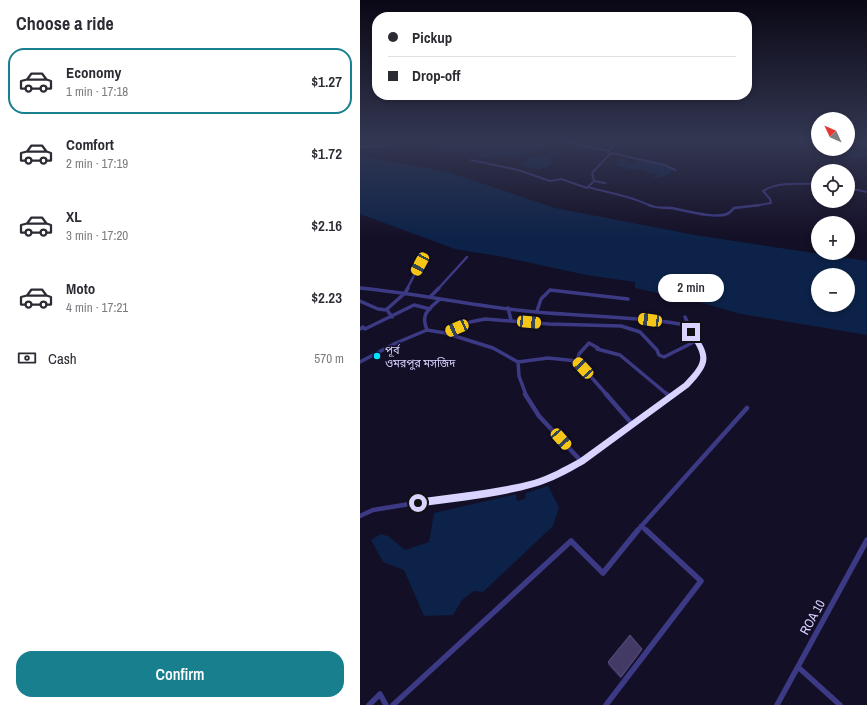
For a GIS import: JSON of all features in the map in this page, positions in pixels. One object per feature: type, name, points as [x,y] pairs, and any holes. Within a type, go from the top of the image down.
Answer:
[{"type":"street","points":[[528,173],[550,181],[561,179],[582,187],[588,187],[625,197],[636,198],[656,208],[670,208],[694,214],[729,214],[734,208],[770,203],[770,199],[763,191],[767,188],[780,185],[811,184]]},
{"type":"street","points":[[592,173],[594,181]]},
{"type":"street","points":[[594,181],[605,183]]},
{"type":"street","points":[[588,187],[594,181]]},
{"type":"street","points":[[855,189],[867,192]]},
{"type":"street","points":[[430,297],[467,257]]},
{"type":"street","points":[[386,310],[405,293],[420,264]]},
{"type":"street","points":[[360,288],[508,308],[620,316],[687,325]]},
{"type":"street","points":[[537,311],[541,299],[550,290],[628,299]]},
{"type":"street","points":[[427,330],[423,323],[424,315],[440,299]]},
{"type":"street","points":[[360,301],[368,303],[378,309],[386,310],[392,317]]},
{"type":"street","points":[[360,328],[363,327],[365,329],[414,305],[430,309]]},
{"type":"street","points":[[508,308],[511,320]]},
{"type":"street","points":[[360,516],[373,510],[477,493],[506,490],[535,483],[563,472],[581,462],[686,385],[699,371],[704,358],[702,347],[687,325],[685,317]]},
{"type":"street","points":[[445,333],[470,322],[485,319],[549,324],[620,326],[640,332],[657,350],[659,355],[664,357],[698,340]]},
{"type":"street","points":[[360,362],[396,343],[427,330],[445,333],[512,356],[518,362]]},
{"type":"street","points":[[577,361],[580,354],[589,343],[598,348],[597,349],[620,355],[670,397]]},
{"type":"street","points":[[518,362],[537,357],[559,357],[577,361],[633,425]]},
{"type":"street","points":[[518,362],[517,371],[521,385],[530,403],[581,462]]},
{"type":"street","points":[[393,705],[571,541],[603,573],[641,526],[747,408]]},
{"type":"street","points":[[606,705],[701,581],[641,526]]},
{"type":"street","name":"ROA 10","points":[[777,705],[867,541]]},
{"type":"street","points":[[798,667],[840,705]]},
{"type":"street","points":[[369,705],[380,694],[386,705]]},
{"type":"water","points":[[360,173],[452,173],[555,208],[695,235],[811,253],[811,260],[855,259],[867,261],[867,335],[741,314],[695,301],[635,288],[635,282],[586,275],[504,257],[455,249],[360,214]]},
{"type":"water","points":[[657,173],[669,173],[662,177],[652,177],[658,174]]},
{"type":"water","points":[[548,486],[559,507],[553,526],[483,592],[474,591],[462,600],[453,615],[424,616],[404,570],[383,562],[371,540],[381,534],[388,536],[405,550],[429,542],[434,513],[516,494],[517,501],[525,499],[526,493]]},
{"type":"building","points":[[630,635],[642,649],[621,677],[608,662]]},
{"type":"place","name":"পূর্ব ওমরপুর মসজিদ","points":[[377,356]]},
{"type":"route","points":[[418,503],[477,493],[506,490],[535,483],[563,472],[581,462],[686,385],[699,371],[704,358],[702,347],[691,332]]}]
